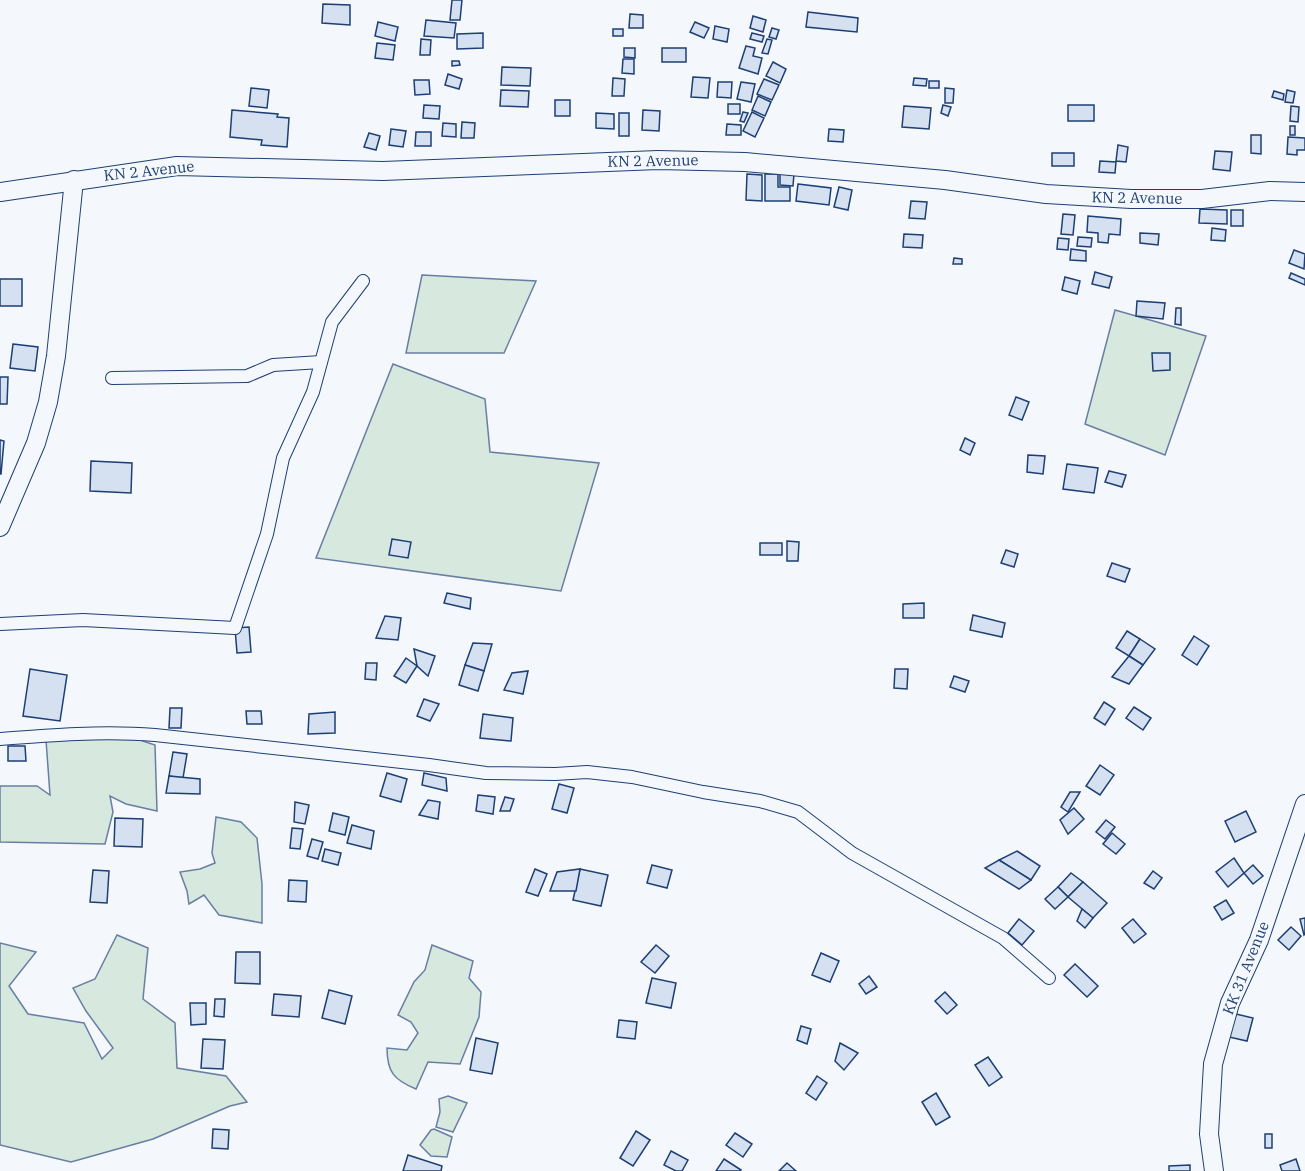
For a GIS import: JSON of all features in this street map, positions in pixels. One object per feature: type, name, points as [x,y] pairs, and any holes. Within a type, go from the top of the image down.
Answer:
[{"type":"main road","name":"KN 2 Avenue","points":[[0,192],[177,166],[383,171],[658,160],[745,162],[945,180],[1047,194],[1131,200],[1202,199],[1270,191],[1305,192]]},
{"type":"main road","points":[[0,527],[36,443],[48,402],[56,356],[74,180]]},
{"type":"main road","name":"KK 31 Avenue","points":[[1214,1171],[1209,1134],[1213,1064],[1230,1003],[1259,940],[1305,804]]},
{"type":"street","points":[[0,624],[83,620],[235,628],[267,534],[283,458],[313,392],[332,322],[363,281]]},
{"type":"street","points":[[112,378],[247,376],[273,365],[321,362]]},
{"type":"street","points":[[0,739],[53,735],[155,735],[418,763],[486,773],[588,772],[632,777],[760,801],[798,812],[852,853],[1003,938],[1049,978]]},
{"type":"shaded area","points":[[422,275],[536,281],[504,353],[406,353]]},
{"type":"shaded area","points":[[1115,310],[1206,336],[1165,455],[1085,424]]},
{"type":"shaded area","points":[[393,364],[485,399],[490,452],[599,463],[561,591],[316,558]]},
{"type":"shaded area","points":[[131,737],[155,745],[157,811],[126,804],[110,796],[113,812],[105,844],[0,842],[0,786],[37,786],[50,795],[46,740]]},
{"type":"shaded area","points":[[216,817],[241,822],[257,838],[262,884],[262,923],[219,915],[204,895],[189,904],[180,872],[200,869],[215,863],[212,853]]},
{"type":"shaded area","points":[[117,935],[148,948],[143,999],[175,1023],[177,1068],[226,1076],[247,1102],[230,1106],[153,1139],[71,1162],[0,1145],[0,943],[36,952],[9,986],[28,1014],[84,1023],[102,1059],[113,1048],[86,1011],[73,988],[95,979]]},
{"type":"shaded area","points":[[432,945],[473,961],[469,978],[481,992],[479,1017],[460,1064],[428,1062],[416,1089],[393,1074],[388,1063],[387,1048],[407,1050],[418,1033],[411,1022],[398,1015],[414,982],[425,970]]},
{"type":"shaded area","points":[[448,1096],[467,1103],[453,1132],[436,1127],[440,1112],[439,1099]]},
{"type":"shaded area","points":[[434,1129],[452,1137],[447,1157],[431,1156],[420,1145]]},
{"type":"building","points":[[452,0],[462,0],[460,20],[450,20]]},
{"type":"building","points":[[323,4],[350,5],[350,25],[322,23]]},
{"type":"building","points":[[808,12],[858,18],[857,32],[806,27]]},
{"type":"building","points":[[630,14],[643,15],[643,28],[629,28]]},
{"type":"building","points":[[753,16],[766,20],[763,32],[750,28]]},
{"type":"building","points":[[426,20],[456,23],[454,38],[424,36]]},
{"type":"building","points":[[378,22],[398,27],[395,41],[375,36]]},
{"type":"building","points":[[695,22],[709,28],[704,38],[690,32]]},
{"type":"building","points":[[715,26],[729,29],[727,42],[713,39]]},
{"type":"building","points":[[772,28],[779,30],[776,39],[769,37]]},
{"type":"building","points":[[613,29],[623,29],[623,36],[613,36]]},
{"type":"building","points":[[483,33],[483,48],[457,49],[457,34]]},
{"type":"building","points":[[752,33],[764,36],[762,42],[750,39]]},
{"type":"building","points":[[421,39],[431,40],[430,55],[420,55]]},
{"type":"building","points":[[767,39],[772,40],[768,54],[762,53]]},
{"type":"building","points":[[377,43],[395,45],[393,60],[375,58]]},
{"type":"building","points":[[746,46],[755,48],[753,56],[762,58],[758,74],[739,68]]},
{"type":"building","points":[[624,48],[635,48],[635,58],[624,57]]},
{"type":"building","points":[[662,48],[686,48],[686,62],[662,62]]},
{"type":"building","points":[[623,59],[634,59],[634,74],[622,73]]},
{"type":"building","points":[[452,61],[459,61],[460,65],[452,66]]},
{"type":"building","points":[[773,62],[786,69],[780,83],[766,76]]},
{"type":"building","points":[[502,67],[531,68],[530,86],[501,85]]},
{"type":"building","points":[[448,74],[462,79],[459,89],[445,85]]},
{"type":"building","points":[[693,77],[710,78],[708,98],[691,97]]},
{"type":"building","points":[[613,78],[625,79],[624,96],[612,96]]},
{"type":"building","points":[[914,78],[927,79],[926,86],[913,85]]},
{"type":"building","points":[[764,79],[779,85],[772,100],[757,94]]},
{"type":"building","points":[[414,80],[429,80],[430,94],[415,95]]},
{"type":"building","points":[[929,81],[939,81],[939,88],[929,88]]},
{"type":"building","points":[[718,82],[732,82],[731,98],[717,97]]},
{"type":"building","points":[[741,82],[755,84],[751,102],[737,99]]},
{"type":"building","points":[[251,88],[269,90],[267,108],[249,106]]},
{"type":"building","points":[[945,88],[954,89],[953,103],[945,103]]},
{"type":"building","points":[[501,90],[529,91],[528,107],[500,106]]},
{"type":"building","points":[[1287,90],[1295,92],[1293,103],[1285,102]]},
{"type":"building","points":[[1274,91],[1284,94],[1283,100],[1272,97]]},
{"type":"building","points":[[758,96],[771,102],[765,116],[752,110]]},
{"type":"building","points":[[555,100],[570,100],[570,116],[555,116]]},
{"type":"building","points":[[728,104],[740,104],[740,114],[728,114]]},
{"type":"building","points":[[424,105],[440,106],[439,119],[423,118]]},
{"type":"building","points":[[943,105],[951,107],[948,116],[941,113]]},
{"type":"building","points":[[1068,105],[1094,105],[1094,121],[1068,121]]},
{"type":"building","points":[[904,106],[931,108],[929,129],[902,127]]},
{"type":"building","points":[[1291,106],[1299,107],[1298,122],[1290,121]]},
{"type":"building","points":[[232,110],[278,114],[277,117],[289,118],[287,147],[261,145],[262,140],[230,137]]},
{"type":"building","points":[[643,110],[660,111],[659,131],[642,130]]},
{"type":"building","points":[[743,112],[748,113],[744,122],[740,121]]},
{"type":"building","points":[[752,112],[764,118],[755,137],[743,131]]},
{"type":"building","points":[[596,113],[614,114],[614,129],[596,128]]},
{"type":"building","points":[[619,113],[629,113],[629,136],[619,136]]},
{"type":"building","points":[[462,122],[475,123],[474,138],[461,138]]},
{"type":"building","points":[[443,123],[456,124],[456,137],[442,136]]},
{"type":"building","points":[[727,124],[741,125],[741,135],[726,135]]},
{"type":"building","points":[[1290,126],[1295,126],[1295,135],[1290,135]]},
{"type":"building","points":[[391,129],[406,131],[403,147],[389,145]]},
{"type":"building","points":[[829,129],[844,130],[843,142],[828,141]]},
{"type":"building","points":[[416,132],[431,132],[431,146],[415,146]]},
{"type":"building","points":[[369,133],[380,136],[376,150],[364,147]]},
{"type":"building","points":[[1251,135],[1261,135],[1261,154],[1251,153]]},
{"type":"building","points":[[1288,137],[1305,138],[1305,150],[1297,150],[1297,155],[1287,154]]},
{"type":"building","points":[[1118,145],[1128,147],[1126,162],[1116,161]]},
{"type":"building","points":[[1215,151],[1232,152],[1230,171],[1213,169]]},
{"type":"building","points":[[1052,153],[1074,153],[1074,166],[1052,166]]},
{"type":"building","points":[[1100,161],[1116,162],[1115,173],[1099,172]]},
{"type":"building","points":[[780,173],[794,174],[793,186],[780,185]]},
{"type":"building","points":[[747,174],[762,175],[762,201],[746,200]]},
{"type":"building","points":[[765,174],[778,174],[778,187],[790,187],[790,201],[765,201]]},
{"type":"building","points":[[798,184],[831,188],[829,205],[796,201]]},
{"type":"building","points":[[839,187],[852,190],[848,210],[834,207]]},
{"type":"building","points":[[911,201],[927,202],[925,219],[909,218]]},
{"type":"building","points":[[1200,209],[1227,210],[1227,224],[1199,223]]},
{"type":"building","points":[[1231,210],[1243,210],[1243,226],[1231,226]]},
{"type":"building","points":[[1063,214],[1075,215],[1073,235],[1061,234]]},
{"type":"building","points":[[1088,216],[1121,219],[1120,235],[1109,234],[1108,243],[1098,242],[1098,233],[1087,232]]},
{"type":"building","points":[[1212,228],[1226,230],[1225,241],[1211,240]]},
{"type":"building","points":[[1140,233],[1159,234],[1158,245],[1140,243]]},
{"type":"building","points":[[904,234],[923,235],[922,248],[903,247]]},
{"type":"building","points":[[1078,237],[1092,238],[1091,247],[1077,246]]},
{"type":"building","points":[[1058,238],[1069,239],[1068,250],[1057,249]]},
{"type":"building","points":[[1071,249],[1086,251],[1086,261],[1070,260]]},
{"type":"building","points":[[1294,250],[1305,254],[1304,269],[1289,263]]},
{"type":"building","points":[[954,258],[962,259],[962,264],[953,264]]},
{"type":"building","points":[[1095,272],[1112,277],[1109,288],[1092,284]]},
{"type":"building","points":[[1291,273],[1305,279],[1305,285],[1289,278]]},
{"type":"building","points":[[1065,277],[1080,281],[1077,294],[1062,290]]},
{"type":"building","points":[[0,279],[22,279],[22,306],[0,306]]},
{"type":"building","points":[[1137,301],[1165,303],[1163,319],[1136,316]]},
{"type":"building","points":[[1176,308],[1181,308],[1181,325],[1175,324]]},
{"type":"building","points":[[13,344],[38,347],[35,371],[10,368]]},
{"type":"building","points":[[1152,353],[1170,353],[1170,370],[1153,371]]},
{"type":"building","points":[[0,377],[8,377],[7,404],[0,404]]},
{"type":"building","points":[[1016,397],[1029,402],[1022,420],[1009,415]]},
{"type":"building","points":[[965,438],[975,443],[970,455],[960,450]]},
{"type":"building","points":[[0,440],[4,441],[1,474],[0,474]]},
{"type":"building","points":[[1028,455],[1045,456],[1043,474],[1027,472]]},
{"type":"building","points":[[91,461],[132,463],[131,493],[90,491]]},
{"type":"building","points":[[1067,464],[1098,468],[1094,493],[1063,489]]},
{"type":"building","points":[[1109,471],[1126,475],[1122,487],[1105,482]]},
{"type":"building","points":[[392,539],[411,542],[408,558],[389,555]]},
{"type":"building","points":[[787,541],[799,542],[798,561],[787,561]]},
{"type":"building","points":[[760,543],[782,543],[782,555],[760,555]]},
{"type":"building","points":[[1006,550],[1018,554],[1014,567],[1001,563]]},
{"type":"building","points":[[1112,563],[1130,569],[1125,582],[1107,576]]},
{"type":"building","points":[[447,593],[471,598],[470,609],[444,603]]},
{"type":"building","points":[[924,603],[924,618],[903,618],[903,604]]},
{"type":"building","points":[[973,615],[1005,623],[1002,637],[970,630]]},
{"type":"building","points":[[385,616],[401,618],[398,640],[376,638]]},
{"type":"building","points":[[249,627],[251,652],[237,653],[235,628]]},
{"type":"building","points":[[1127,631],[1140,639],[1129,656],[1116,648]]},
{"type":"building","points":[[1194,636],[1209,646],[1197,665],[1182,655]]},
{"type":"building","points":[[1140,639],[1155,649],[1143,665],[1129,656]]},
{"type":"building","points":[[473,643],[492,644],[484,671],[465,665]]},
{"type":"building","points":[[414,649],[435,656],[428,676],[417,666]]},
{"type":"building","points":[[1129,656],[1143,665],[1129,684],[1112,677]]},
{"type":"building","points":[[406,658],[417,666],[406,683],[394,676]]},
{"type":"building","points":[[366,663],[377,663],[376,680],[365,679]]},
{"type":"building","points":[[465,665],[484,671],[478,691],[459,685]]},
{"type":"building","points":[[30,669],[67,675],[60,721],[23,716]]},
{"type":"building","points":[[895,669],[908,669],[907,689],[894,688]]},
{"type":"building","points":[[528,671],[523,694],[504,690],[512,673]]},
{"type":"building","points":[[954,676],[969,681],[965,692],[950,687]]},
{"type":"building","points":[[424,699],[439,704],[430,721],[417,716]]},
{"type":"building","points":[[1104,702],[1115,709],[1105,725],[1094,718]]},
{"type":"building","points":[[1134,707],[1151,718],[1143,730],[1126,718]]},
{"type":"building","points":[[170,708],[182,708],[181,728],[169,728]]},
{"type":"building","points":[[246,711],[261,711],[262,724],[247,724]]},
{"type":"building","points":[[335,712],[335,733],[308,734],[309,714]]},
{"type":"building","points":[[483,714],[513,718],[511,741],[480,738]]},
{"type":"building","points":[[8,746],[25,746],[26,761],[8,761]]},
{"type":"building","points":[[173,752],[187,754],[183,778],[169,776]]},
{"type":"building","points":[[1100,765],[1114,775],[1100,795],[1086,786]]},
{"type":"building","points":[[387,773],[407,779],[401,802],[380,796]]},
{"type":"building","points":[[424,773],[446,778],[447,791],[422,785]]},
{"type":"building","points":[[169,776],[200,779],[200,794],[166,793]]},
{"type":"building","points":[[559,784],[574,788],[567,813],[552,809]]},
{"type":"building","points":[[1070,792],[1080,792],[1068,812],[1061,807]]},
{"type":"building","points":[[478,795],[495,797],[493,814],[476,811]]},
{"type":"building","points":[[505,797],[514,799],[510,811],[500,811]]},
{"type":"building","points":[[428,800],[440,802],[438,819],[419,815]]},
{"type":"building","points":[[295,802],[309,805],[305,824],[294,822]]},
{"type":"building","points":[[1074,808],[1084,819],[1068,834],[1060,820]]},
{"type":"building","points":[[1246,811],[1256,832],[1235,842],[1225,821]]},
{"type":"building","points":[[333,813],[349,817],[345,835],[329,831]]},
{"type":"building","points":[[115,818],[143,819],[142,847],[114,846]]},
{"type":"building","points":[[1106,820],[1115,827],[1105,839],[1096,832]]},
{"type":"building","points":[[352,825],[374,831],[371,849],[347,843]]},
{"type":"building","points":[[292,828],[303,829],[300,849],[290,848]]},
{"type":"building","points":[[1112,833],[1125,844],[1116,854],[1103,844]]},
{"type":"building","points":[[312,839],[323,842],[318,859],[307,856]]},
{"type":"building","points":[[325,849],[341,853],[338,865],[322,861]]},
{"type":"building","points":[[1017,851],[1040,866],[1031,880],[999,860]]},
{"type":"building","points":[[1234,858],[1244,873],[1228,887],[1216,872]]},
{"type":"building","points":[[999,860],[1031,880],[1019,889],[985,868]]},
{"type":"building","points":[[652,865],[672,870],[667,888],[647,883]]},
{"type":"building","points":[[1253,865],[1263,876],[1253,884],[1244,873]]},
{"type":"building","points":[[535,869],[547,874],[538,896],[526,892]]},
{"type":"building","points":[[580,869],[608,875],[601,906],[573,900]]},
{"type":"building","points":[[580,869],[576,891],[550,891],[557,872]]},
{"type":"building","points":[[93,870],[109,871],[107,903],[90,902]]},
{"type":"building","points":[[1153,871],[1162,878],[1154,889],[1144,883]]},
{"type":"building","points":[[1071,873],[1083,882],[1068,897],[1058,887]]},
{"type":"building","points":[[289,880],[307,881],[306,902],[288,901]]},
{"type":"building","points":[[1083,882],[1107,903],[1093,918],[1068,897]]},
{"type":"building","points":[[1058,887],[1068,897],[1055,909],[1045,899]]},
{"type":"building","points":[[1226,900],[1234,913],[1222,920],[1214,907]]},
{"type":"building","points":[[1082,909],[1093,918],[1085,928],[1077,921]]},
{"type":"building","points":[[1305,918],[1305,934],[1304,935],[1300,919]]},
{"type":"building","points":[[1019,919],[1034,931],[1022,945],[1008,933]]},
{"type":"building","points":[[1133,919],[1146,934],[1134,943],[1122,928]]},
{"type":"building","points":[[1291,927],[1301,936],[1289,950],[1278,940]]},
{"type":"building","points":[[656,945],[669,956],[655,973],[641,962]]},
{"type":"building","points":[[236,952],[260,952],[260,984],[235,983]]},
{"type":"building","points":[[821,953],[839,961],[830,982],[812,975]]},
{"type":"building","points":[[1075,964],[1098,986],[1087,997],[1064,975]]},
{"type":"building","points":[[869,976],[877,987],[866,994],[859,984]]},
{"type":"building","points":[[652,978],[676,983],[671,1008],[646,1003]]},
{"type":"building","points":[[329,990],[352,996],[345,1024],[322,1018]]},
{"type":"building","points":[[945,992],[957,1005],[947,1014],[935,1001]]},
{"type":"building","points":[[274,994],[301,996],[299,1017],[272,1015]]},
{"type":"building","points":[[215,999],[225,999],[224,1017],[214,1016]]},
{"type":"building","points":[[190,1003],[206,1003],[206,1024],[191,1025]]},
{"type":"building","points":[[1236,1014],[1253,1018],[1247,1041],[1229,1037]]},
{"type":"building","points":[[619,1020],[637,1022],[635,1039],[617,1037]]},
{"type":"building","points":[[801,1026],[811,1029],[807,1044],[797,1040]]},
{"type":"building","points":[[476,1038],[498,1043],[492,1074],[470,1070]]},
{"type":"building","points":[[203,1039],[225,1040],[223,1069],[201,1068]]},
{"type":"building","points":[[840,1043],[858,1053],[844,1070],[835,1061]]},
{"type":"building","points":[[988,1057],[1002,1077],[989,1086],[975,1065]]},
{"type":"building","points":[[817,1076],[827,1083],[816,1100],[806,1093]]},
{"type":"building","points":[[936,1093],[950,1117],[936,1125],[922,1102]]},
{"type":"building","points":[[213,1129],[229,1130],[228,1149],[212,1148]]},
{"type":"building","points":[[636,1131],[650,1140],[633,1166],[620,1158]]},
{"type":"building","points":[[735,1133],[752,1144],[743,1157],[726,1145]]},
{"type":"building","points":[[1265,1134],[1272,1134],[1272,1148],[1265,1148]]},
{"type":"building","points":[[671,1151],[688,1160],[682,1171],[676,1171],[664,1165]]},
{"type":"building","points":[[408,1155],[442,1166],[441,1171],[403,1171]]},
{"type":"building","points":[[724,1159],[741,1170],[716,1171]]},
{"type":"building","points":[[1296,1159],[1300,1171],[1282,1171],[1280,1165]]},
{"type":"building","points":[[787,1163],[796,1171],[779,1171]]},
{"type":"building","points":[[1190,1165],[1190,1171],[1169,1171],[1169,1166]]}]
